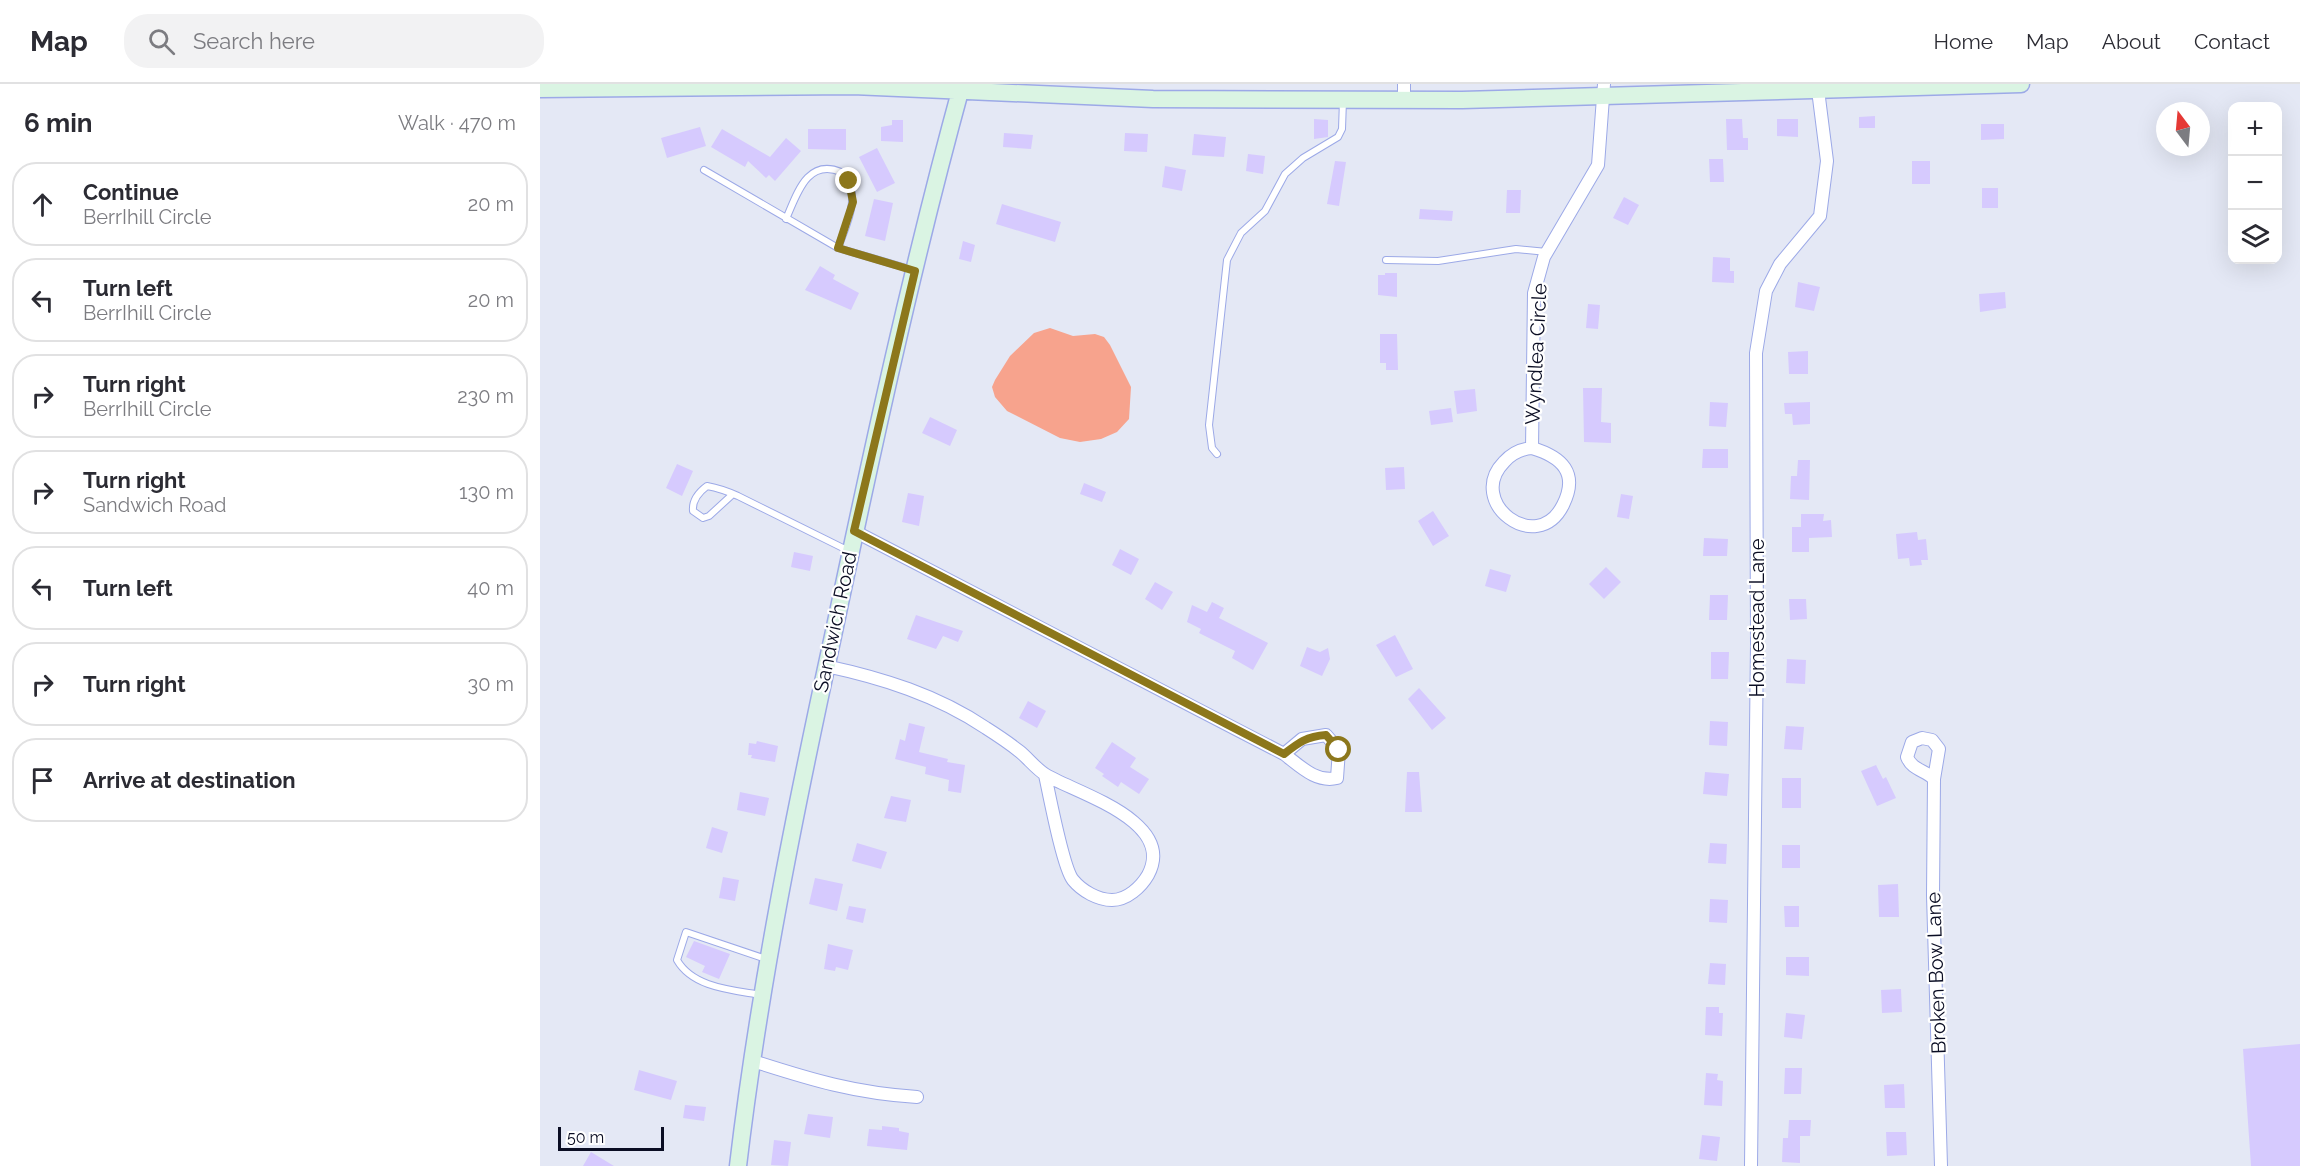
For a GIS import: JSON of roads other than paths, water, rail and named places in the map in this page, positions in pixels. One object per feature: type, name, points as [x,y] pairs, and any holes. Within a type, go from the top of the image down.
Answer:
[{"type":"main road","points":[[540,89],[853,86],[961,88],[1153,99],[1343,99],[1404,92],[1818,90],[2021,84]]},
{"type":"main road","name":"Sandwich Road","points":[[738,1166],[789,843],[854,531],[961,88]]},
{"type":"street","name":"Wyndlea Circle","points":[[1532,448],[1534,293],[1547,252],[1598,165],[1604,90]]},
{"type":"street","name":"Homestead Lane","points":[[1751,1166],[1757,644],[1756,353],[1766,291],[1780,264],[1820,216],[1827,161],[1818,90]]},
{"type":"street","name":"Wyndlea Circle","points":[[1532,448],[1552,454],[1561,461],[1569,479],[1569,493],[1561,510],[1545,523],[1529,527],[1514,523],[1503,512],[1495,501],[1491,484],[1497,469],[1511,454],[1532,448]]},
{"type":"street","points":[[854,531],[1284,754],[1326,781],[1337,778],[1339,750],[1326,735],[1302,739],[1284,754]]},
{"type":"street","points":[[826,666],[871,675],[941,702],[1019,750],[1045,775],[1114,807],[1134,821],[1144,833],[1150,847],[1149,873],[1129,896],[1114,900],[1098,897],[1071,878],[1045,775]]},
{"type":"street","name":"Broken Bow Lane","points":[[1934,779],[1933,907],[1941,1166]]},
{"type":"street","points":[[753,1061],[831,1086],[878,1094],[917,1097]]},
{"type":"lane","points":[[1217,454],[1212,448],[1209,425],[1227,260],[1241,233],[1265,211],[1286,174],[1303,158],[1338,137],[1342,129],[1343,99]]},
{"type":"lane","points":[[786,219],[803,182],[811,173],[826,168],[841,172],[852,189],[853,202],[838,248]]},
{"type":"lane","points":[[704,170],[838,248],[915,271]]},
{"type":"lane","points":[[1386,260],[1438,261],[1516,249],[1547,252]]},
{"type":"lane","points":[[733,494],[709,516],[703,518],[693,511],[693,505],[700,492],[707,486],[733,494],[850,551]]},
{"type":"lane","points":[[764,995],[715,987],[681,968],[677,960],[686,932],[769,960]]}]
